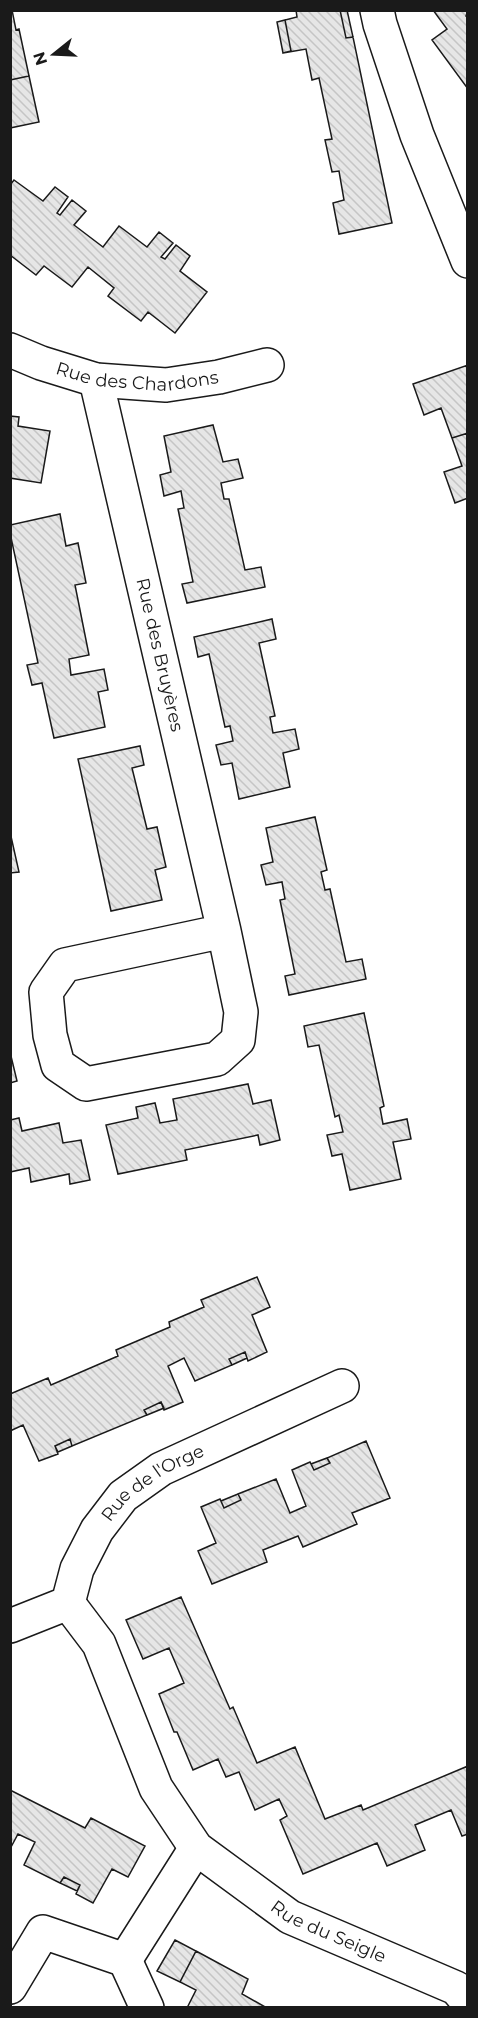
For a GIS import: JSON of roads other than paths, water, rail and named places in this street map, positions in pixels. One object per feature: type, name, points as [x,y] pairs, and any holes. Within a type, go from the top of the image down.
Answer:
[{"type":"street","points":[[377,10],[417,135],[460,218],[468,261]]},
{"type":"street","name":"Rue des Chardons","points":[[10,350],[41,363],[96,380],[166,385],[219,377],[267,365]]},
{"type":"street","name":"Rue des Bruyères","points":[[96,380],[224,931],[241,1012],[238,1040],[217,1059],[86,1084],[58,1065],[50,1035],[46,992],[64,965],[224,931]]},
{"type":"street","name":"Rue de l'Orge","points":[[68,1603],[76,1569],[97,1530],[123,1496],[161,1468],[342,1386]]},
{"type":"street","points":[[10,1626],[68,1603]]},
{"type":"street","name":"Rue du Seigle","points":[[68,1603],[99,1644],[156,1788],[196,1848],[290,1917],[456,1988],[468,2002]]},
{"type":"street","points":[[125,1960],[196,1848]]},
{"type":"street","points":[[10,1987],[43,1932],[125,1960],[147,2007]]}]
